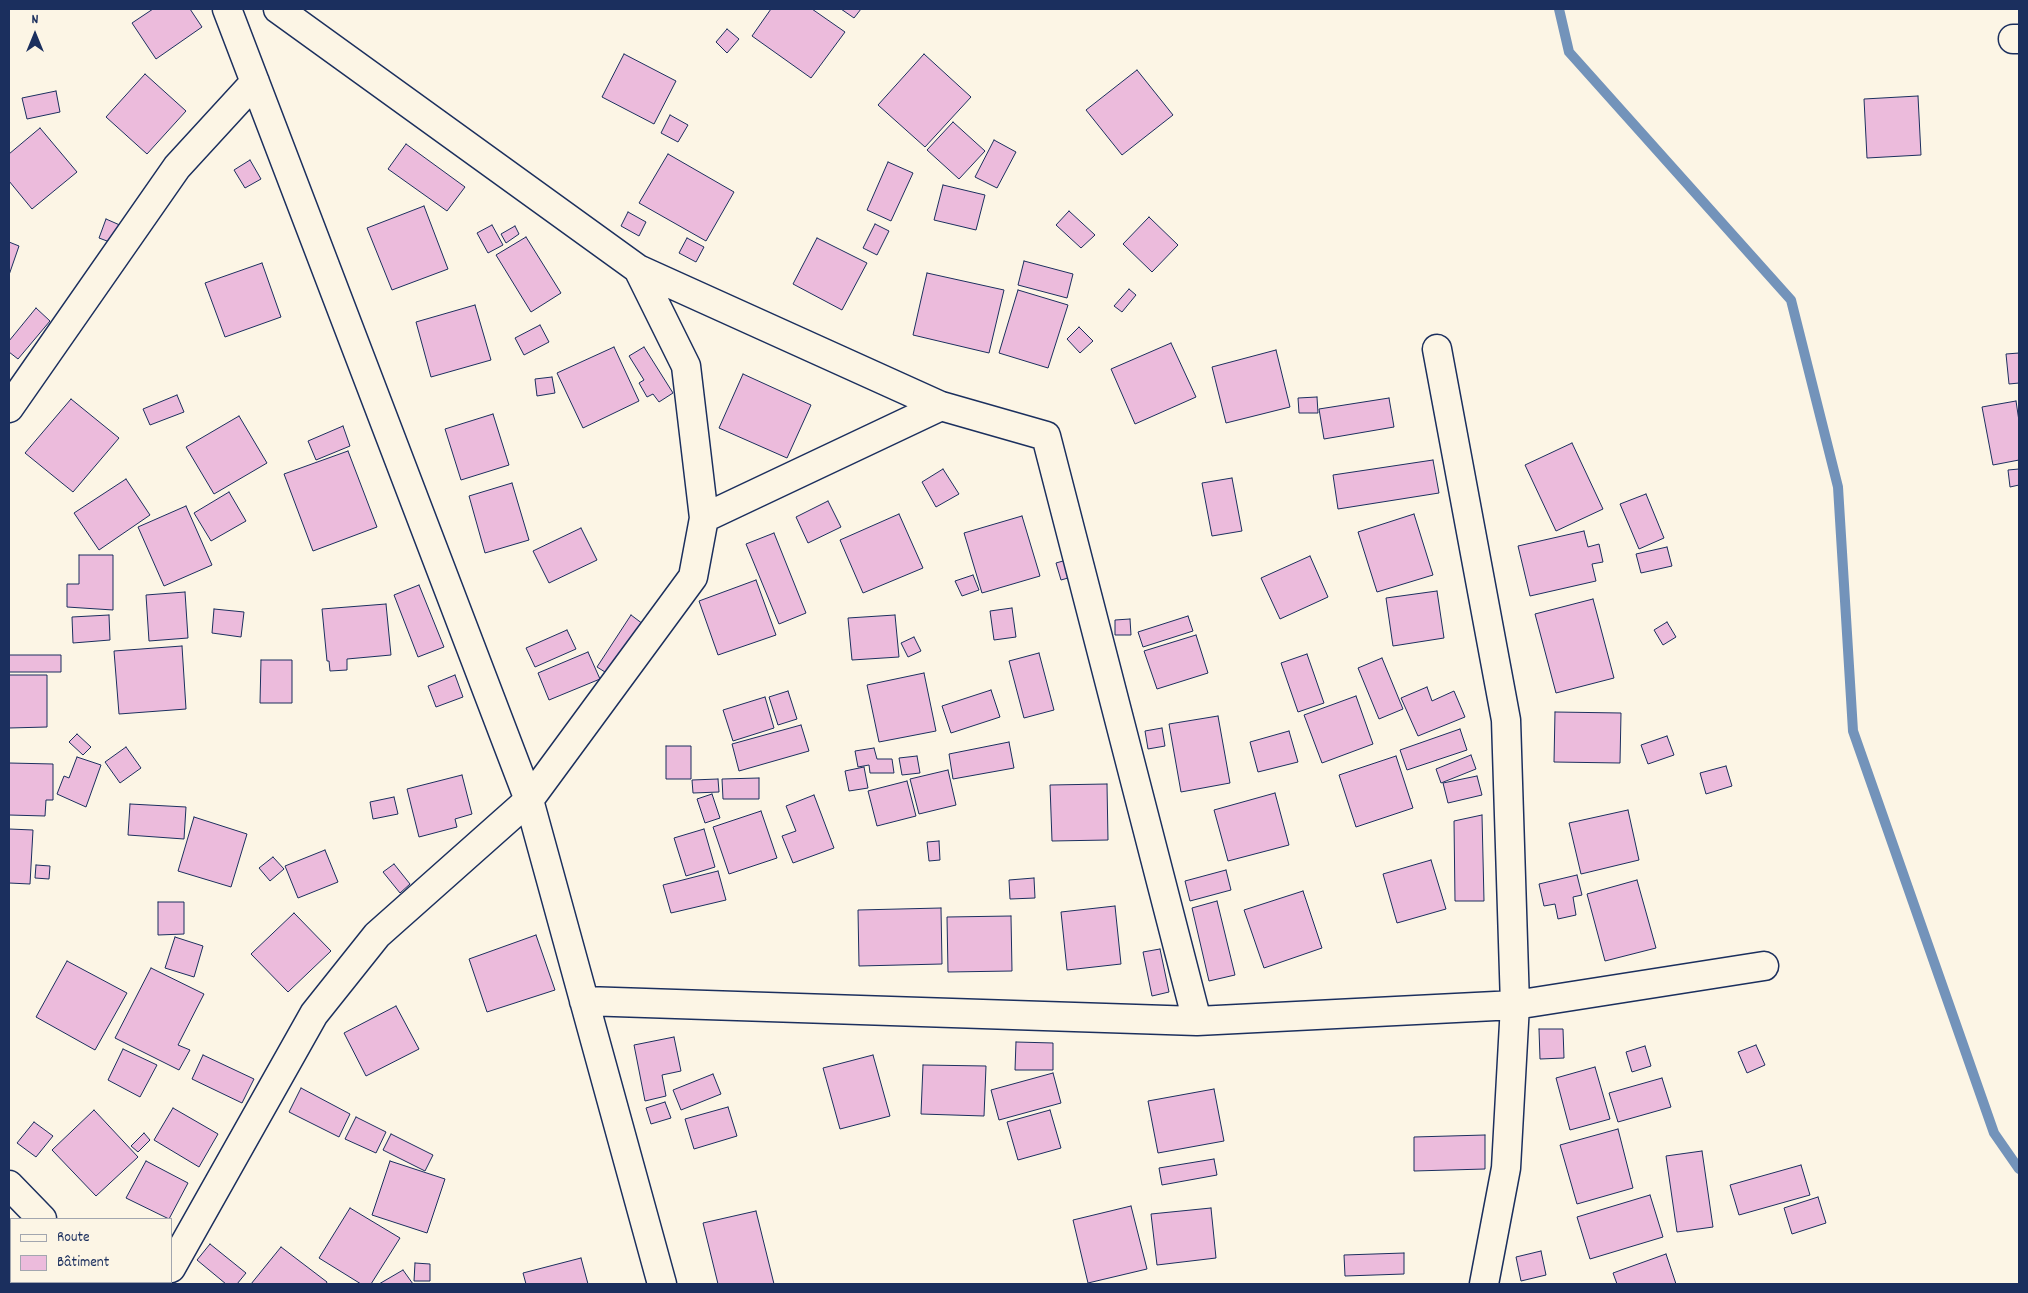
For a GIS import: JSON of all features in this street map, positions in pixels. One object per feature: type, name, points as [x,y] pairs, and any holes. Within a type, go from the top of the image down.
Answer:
[{"type":"street","points":[[227,9],[529,800],[662,1284]]},
{"type":"street","points":[[278,9],[638,269],[941,406],[1046,436],[1197,1021]]},
{"type":"street","points":[[9,408],[177,167],[255,82]]},
{"type":"street","points":[[172,1266],[314,1014],[378,935],[529,800],[694,577],[704,518],[686,366],[638,269]]},
{"type":"street","points":[[1437,349],[1506,720],[1515,1005],[1506,1168],[1484,1284]]},
{"type":"street","points":[[704,518],[941,406]]},
{"type":"street","points":[[584,1001],[1197,1021],[1515,1005],[1764,966]]},
{"type":"street","points":[[9,1186],[41,1218]]},
{"type":"building","points":[[153,9],[190,9],[202,27],[156,59],[132,23]]},
{"type":"building","points":[[771,9],[812,9],[845,32],[811,78],[752,36]]},
{"type":"building","points":[[841,9],[861,9],[854,18]]},
{"type":"building","points":[[727,29],[739,39],[727,53],[716,42]]},
{"type":"building","points":[[624,54],[676,81],[654,124],[602,97]]},
{"type":"building","points":[[924,54],[971,97],[925,147],[878,105]]},
{"type":"building","points":[[1137,70],[1173,115],[1122,155],[1086,110]]},
{"type":"building","points":[[145,74],[186,111],[147,154],[106,117]]},
{"type":"building","points":[[56,91],[60,112],[27,119],[22,98]]},
{"type":"building","points":[[1918,96],[1921,155],[1867,158],[1864,99]]},
{"type":"building","points":[[670,115],[688,125],[678,142],[661,133]]},
{"type":"building","points":[[953,122],[985,151],[959,179],[927,150]]},
{"type":"building","points":[[40,128],[77,172],[32,209],[9,181],[9,154]]},
{"type":"building","points":[[994,140],[1016,152],[997,188],[975,177]]},
{"type":"building","points":[[406,144],[465,187],[447,211],[388,169]]},
{"type":"building","points":[[668,154],[734,192],[706,241],[639,203]]},
{"type":"building","points":[[250,160],[261,179],[245,188],[234,170]]},
{"type":"building","points":[[888,162],[913,173],[891,221],[867,210]]},
{"type":"building","points":[[943,185],[985,195],[976,230],[934,220]]},
{"type":"building","points":[[424,206],[448,269],[392,290],[367,228]]},
{"type":"building","points":[[1069,211],[1095,235],[1081,248],[1056,225]]},
{"type":"building","points":[[628,212],[646,222],[639,236],[621,226]]},
{"type":"building","points":[[1149,217],[1178,245],[1152,272],[1123,244]]},
{"type":"building","points":[[106,219],[122,226],[115,244],[99,238]]},
{"type":"building","points":[[875,224],[889,231],[877,255],[863,248]]},
{"type":"building","points":[[492,225],[503,245],[488,253],[477,233]]},
{"type":"building","points":[[515,226],[519,234],[506,243],[501,234]]},
{"type":"building","points":[[526,237],[561,293],[531,312],[496,255]]},
{"type":"building","points":[[687,238],[704,247],[696,262],[679,253]]},
{"type":"building","points":[[817,238],[867,263],[842,310],[793,284]]},
{"type":"building","points":[[9,242],[19,246],[9,275]]},
{"type":"building","points":[[1024,261],[1073,274],[1067,298],[1018,285]]},
{"type":"building","points":[[262,263],[281,317],[225,337],[205,283]]},
{"type":"building","points":[[927,273],[1004,290],[989,353],[913,335]]},
{"type":"building","points":[[1129,289],[1136,295],[1122,312],[1114,306]]},
{"type":"building","points":[[1018,290],[1068,305],[1048,368],[999,353]]},
{"type":"building","points":[[475,305],[491,360],[431,377],[416,322]]},
{"type":"building","points":[[36,308],[50,321],[18,359],[9,352],[9,341]]},
{"type":"building","points":[[540,325],[549,342],[524,355],[515,338]]},
{"type":"building","points":[[1079,327],[1093,341],[1080,353],[1067,339]]},
{"type":"building","points":[[1171,343],[1196,397],[1135,424],[1111,369]]},
{"type":"building","points":[[614,347],[639,401],[583,428],[557,373]]},
{"type":"building","points":[[644,347],[673,393],[659,402],[653,394],[647,397],[639,383],[644,380],[629,356]]},
{"type":"building","points":[[1276,350],[1290,407],[1226,423],[1212,367]]},
{"type":"building","points":[[2019,353],[2019,383],[2009,384],[2006,354]]},
{"type":"building","points":[[743,374],[811,405],[787,458],[719,428]]},
{"type":"building","points":[[552,377],[555,393],[537,396],[535,379]]},
{"type":"building","points":[[177,395],[184,412],[150,425],[143,409]]},
{"type":"building","points":[[1317,397],[1318,413],[1299,413],[1298,398]]},
{"type":"building","points":[[1389,398],[1394,427],[1324,439],[1319,409]]},
{"type":"building","points":[[71,399],[119,438],[73,492],[25,453]]},
{"type":"building","points":[[2016,401],[2019,421],[2019,460],[1993,465],[1982,407]]},
{"type":"building","points":[[493,414],[509,465],[461,480],[445,429]]},
{"type":"building","points":[[239,416],[267,463],[214,494],[186,447]]},
{"type":"building","points":[[343,426],[350,446],[316,460],[308,441]]},
{"type":"building","points":[[1572,443],[1603,509],[1556,531],[1525,465]]},
{"type":"building","points":[[348,451],[377,527],[313,551],[284,474]]},
{"type":"building","points":[[1433,460],[1439,493],[1338,509],[1333,475]]},
{"type":"building","points":[[943,469],[959,494],[936,507],[922,482]]},
{"type":"building","points":[[2019,469],[2019,485],[2010,487],[2008,470]]},
{"type":"building","points":[[1232,478],[1242,531],[1212,536],[1202,483]]},
{"type":"building","points":[[126,479],[150,515],[99,550],[74,513]]},
{"type":"building","points":[[512,483],[529,540],[485,553],[469,496]]},
{"type":"building","points":[[229,492],[246,521],[211,541],[194,513]]},
{"type":"building","points":[[1646,494],[1664,538],[1639,549],[1620,504]]},
{"type":"building","points":[[828,501],[841,527],[808,543],[796,517]]},
{"type":"building","points":[[186,506],[212,565],[164,586],[138,527]]},
{"type":"building","points":[[899,514],[923,568],[863,593],[840,540]]},
{"type":"building","points":[[1414,514],[1433,575],[1377,592],[1358,532]]},
{"type":"building","points":[[1022,516],[1040,576],[982,593],[964,533]]},
{"type":"building","points":[[581,528],[597,560],[549,583],[533,551]]},
{"type":"building","points":[[1584,531],[1588,547],[1599,544],[1603,562],[1592,564],[1596,581],[1530,596],[1518,546]]},
{"type":"building","points":[[774,533],[806,613],[779,624],[746,544]]},
{"type":"building","points":[[1667,547],[1672,566],[1641,573],[1636,554]]},
{"type":"building","points":[[79,555],[113,555],[113,610],[67,607],[67,584],[79,584]]},
{"type":"building","points":[[1310,556],[1328,597],[1280,619],[1261,578]]},
{"type":"building","points":[[1070,559],[1075,576],[1061,580],[1056,563]]},
{"type":"building","points":[[973,575],[979,590],[962,596],[955,581]]},
{"type":"building","points":[[756,580],[776,635],[718,655],[699,601]]},
{"type":"building","points":[[419,585],[444,647],[418,657],[394,595]]},
{"type":"building","points":[[1437,591],[1444,638],[1393,646],[1386,598]]},
{"type":"building","points":[[185,592],[188,638],[149,641],[146,595]]},
{"type":"building","points":[[1593,599],[1614,678],[1556,693],[1535,614]]},
{"type":"building","points":[[386,604],[391,655],[347,659],[347,670],[330,671],[329,661],[327,661],[322,609]]},
{"type":"building","points":[[1012,608],[1016,637],[994,640],[990,611]]},
{"type":"building","points":[[214,609],[244,612],[241,637],[212,633]]},
{"type":"building","points":[[109,615],[110,640],[73,643],[72,617]]},
{"type":"building","points":[[631,615],[647,627],[613,677],[597,667]]},
{"type":"building","points":[[895,615],[899,657],[852,660],[848,618]]},
{"type":"building","points":[[1188,616],[1193,631],[1143,647],[1138,632]]},
{"type":"building","points":[[1130,619],[1131,635],[1115,635],[1115,620]]},
{"type":"building","points":[[1667,622],[1676,637],[1663,645],[1654,630]]},
{"type":"building","points":[[567,630],[576,649],[535,667],[526,648]]},
{"type":"building","points":[[1196,635],[1208,673],[1157,689],[1144,651]]},
{"type":"building","points":[[914,637],[921,651],[908,657],[901,643]]},
{"type":"building","points":[[182,646],[186,709],[119,714],[114,651]]},
{"type":"building","points":[[588,652],[600,679],[549,700],[538,673]]},
{"type":"building","points":[[1039,653],[1054,710],[1024,718],[1009,661]]},
{"type":"building","points":[[1307,654],[1324,703],[1298,712],[1281,663]]},
{"type":"building","points":[[9,655],[61,655],[61,672],[9,672]]},
{"type":"building","points":[[1382,658],[1403,709],[1379,719],[1358,668]]},
{"type":"building","points":[[261,660],[292,660],[292,703],[260,703]]},
{"type":"building","points":[[924,673],[936,731],[879,742],[867,685]]},
{"type":"building","points":[[9,675],[47,675],[47,727],[9,728]]},
{"type":"building","points":[[455,675],[463,697],[436,707],[428,686]]},
{"type":"building","points":[[1427,687],[1432,701],[1454,691],[1465,717],[1418,736],[1401,698]]},
{"type":"building","points":[[991,690],[1000,717],[951,733],[942,706]]},
{"type":"building","points":[[788,691],[797,719],[778,725],[769,697]]},
{"type":"building","points":[[1356,696],[1373,744],[1322,763],[1304,715]]},
{"type":"building","points":[[765,697],[774,728],[733,741],[723,710]]},
{"type":"building","points":[[1555,712],[1621,713],[1620,763],[1554,762]]},
{"type":"building","points":[[1218,716],[1230,783],[1181,792],[1169,724]]},
{"type":"building","points":[[801,725],[809,751],[739,771],[732,744]]},
{"type":"building","points":[[1162,728],[1165,746],[1148,749],[1145,731]]},
{"type":"building","points":[[1460,729],[1467,750],[1407,770],[1400,750]]},
{"type":"building","points":[[1289,731],[1298,762],[1258,772],[1250,742]]},
{"type":"building","points":[[77,734],[91,747],[83,755],[69,742]]},
{"type":"building","points":[[1667,736],[1674,755],[1648,764],[1641,745]]},
{"type":"building","points":[[1009,742],[1014,768],[953,779],[949,754]]},
{"type":"building","points":[[666,746],[691,746],[691,779],[666,779]]},
{"type":"building","points":[[126,747],[141,768],[120,783],[105,762]]},
{"type":"building","points":[[874,748],[877,759],[892,759],[894,773],[870,773],[869,765],[858,767],[855,751]]},
{"type":"building","points":[[1471,755],[1476,769],[1441,783],[1436,769]]},
{"type":"building","points":[[917,756],[920,773],[902,775],[899,758]]},
{"type":"building","points":[[1396,756],[1413,808],[1356,827],[1339,775]]},
{"type":"building","points":[[77,757],[101,765],[86,807],[57,794],[64,776],[69,778]]},
{"type":"building","points":[[9,763],[53,764],[53,800],[46,800],[45,816],[9,815]]},
{"type":"building","points":[[1726,766],[1732,786],[1706,794],[1700,773]]},
{"type":"building","points":[[864,767],[868,788],[849,791],[845,771]]},
{"type":"building","points":[[948,770],[956,805],[919,814],[910,779]]},
{"type":"building","points":[[462,775],[472,814],[455,819],[457,827],[419,837],[407,789]]},
{"type":"building","points":[[1477,776],[1482,795],[1448,803],[1443,783]]},
{"type":"building","points":[[759,778],[759,799],[723,799],[722,779]]},
{"type":"building","points":[[718,779],[719,792],[693,793],[692,780]]},
{"type":"building","points":[[907,781],[916,816],[877,826],[868,791]]},
{"type":"building","points":[[1107,784],[1108,840],[1052,841],[1050,785]]},
{"type":"building","points":[[1275,793],[1289,845],[1228,861],[1214,810]]},
{"type":"building","points":[[712,794],[720,818],[705,823],[697,799]]},
{"type":"building","points":[[814,795],[834,848],[793,863],[782,836],[796,831],[786,806]]},
{"type":"building","points":[[394,797],[398,814],[373,819],[370,802]]},
{"type":"building","points":[[130,804],[186,807],[184,839],[128,835]]},
{"type":"building","points":[[1628,810],[1639,860],[1581,874],[1569,823]]},
{"type":"building","points":[[761,811],[777,858],[729,874],[713,827]]},
{"type":"building","points":[[1482,815],[1484,901],[1455,901],[1454,821]]},
{"type":"building","points":[[194,817],[247,834],[231,887],[178,871]]},
{"type":"building","points":[[9,829],[33,830],[30,884],[9,883]]},
{"type":"building","points":[[704,829],[715,867],[686,876],[674,838]]},
{"type":"building","points":[[939,841],[940,860],[929,861],[927,842]]},
{"type":"building","points":[[325,850],[338,882],[298,898],[285,866]]},
{"type":"building","points":[[273,857],[284,869],[270,881],[259,868]]},
{"type":"building","points":[[1431,860],[1446,909],[1397,923],[1383,874]]},
{"type":"building","points":[[394,864],[410,884],[400,893],[383,872]]},
{"type":"building","points":[[36,865],[50,866],[49,879],[35,878]]},
{"type":"building","points":[[1226,870],[1231,890],[1190,901],[1185,881]]},
{"type":"building","points":[[718,871],[726,900],[671,913],[663,885]]},
{"type":"building","points":[[1577,875],[1582,895],[1573,897],[1576,915],[1558,919],[1555,904],[1544,906],[1539,884]]},
{"type":"building","points":[[1034,878],[1035,898],[1010,899],[1009,880]]},
{"type":"building","points":[[1637,880],[1656,948],[1605,961],[1587,894]]},
{"type":"building","points":[[1303,891],[1322,948],[1264,968],[1244,910]]},
{"type":"building","points":[[1217,901],[1235,975],[1209,981],[1192,908]]},
{"type":"building","points":[[158,902],[184,902],[184,934],[158,935]]},
{"type":"building","points":[[1115,906],[1121,964],[1067,970],[1061,912]]},
{"type":"building","points":[[941,908],[942,964],[859,966],[858,910]]},
{"type":"building","points":[[294,913],[331,951],[288,992],[251,954]]},
{"type":"building","points":[[1011,916],[1012,971],[948,972],[947,917]]},
{"type":"building","points":[[536,935],[555,990],[487,1012],[469,959]]},
{"type":"building","points":[[175,937],[203,946],[194,977],[165,968]]},
{"type":"building","points":[[1160,949],[1169,992],[1152,996],[1143,952]]},
{"type":"building","points":[[67,961],[127,993],[95,1050],[36,1017]]},
{"type":"building","points":[[151,968],[204,994],[178,1045],[190,1050],[179,1070],[115,1038]]},
{"type":"building","points":[[396,1006],[419,1049],[366,1076],[344,1033]]},
{"type":"building","points":[[1539,1029],[1563,1029],[1564,1058],[1540,1059]]},
{"type":"building","points":[[674,1037],[681,1071],[662,1075],[666,1096],[645,1101],[634,1045]]},
{"type":"building","points":[[1016,1042],[1053,1043],[1053,1070],[1015,1070]]},
{"type":"building","points":[[1756,1045],[1765,1065],[1747,1073],[1738,1052]]},
{"type":"building","points":[[1645,1046],[1651,1066],[1632,1072],[1626,1052]]},
{"type":"building","points":[[123,1049],[157,1065],[140,1097],[108,1080]]},
{"type":"building","points":[[203,1055],[254,1079],[242,1103],[192,1079]]},
{"type":"building","points":[[873,1055],[890,1116],[840,1129],[823,1068]]},
{"type":"building","points":[[923,1065],[986,1066],[984,1116],[921,1114]]},
{"type":"building","points":[[1595,1067],[1610,1119],[1570,1130],[1556,1078]]},
{"type":"building","points":[[1053,1073],[1061,1103],[999,1120],[991,1090]]},
{"type":"building","points":[[713,1074],[721,1094],[681,1110],[673,1090]]},
{"type":"building","points":[[1662,1078],[1671,1107],[1618,1122],[1609,1093]]},
{"type":"building","points":[[301,1088],[350,1114],[339,1137],[289,1112]]},
{"type":"building","points":[[1214,1089],[1224,1141],[1158,1153],[1148,1101]]},
{"type":"building","points":[[665,1102],[671,1118],[651,1124],[646,1108]]},
{"type":"building","points":[[728,1107],[737,1136],[694,1149],[685,1119]]},
{"type":"building","points":[[173,1108],[218,1134],[199,1167],[154,1140]]},
{"type":"building","points":[[94,1110],[138,1157],[96,1196],[52,1150]]},
{"type":"building","points":[[1050,1110],[1061,1148],[1018,1160],[1007,1122]]},
{"type":"building","points":[[356,1117],[386,1132],[376,1153],[345,1139]]},
{"type":"building","points":[[34,1122],[53,1136],[36,1157],[17,1143]]},
{"type":"building","points":[[1618,1129],[1633,1188],[1577,1204],[1560,1145]]},
{"type":"building","points":[[144,1133],[150,1140],[138,1152],[131,1146]]},
{"type":"building","points":[[391,1134],[433,1155],[425,1171],[383,1150]]},
{"type":"building","points":[[1485,1135],[1485,1169],[1414,1171],[1414,1137]]},
{"type":"building","points":[[1702,1151],[1713,1227],[1677,1232],[1666,1156]]},
{"type":"building","points":[[1214,1159],[1217,1175],[1162,1185],[1159,1168]]},
{"type":"building","points":[[146,1161],[188,1183],[170,1218],[126,1198]]},
{"type":"building","points":[[390,1161],[445,1179],[427,1233],[372,1215]]},
{"type":"building","points":[[1801,1165],[1810,1195],[1739,1215],[1730,1185]]},
{"type":"building","points":[[1650,1195],[1663,1237],[1590,1259],[1577,1217]]},
{"type":"building","points":[[1818,1197],[1826,1223],[1792,1234],[1784,1208]]},
{"type":"building","points":[[1131,1206],[1147,1269],[1088,1283],[1073,1220]]},
{"type":"building","points":[[350,1208],[400,1238],[371,1284],[361,1284],[319,1258]]},
{"type":"building","points":[[1211,1208],[1216,1258],[1157,1265],[1151,1214]]},
{"type":"building","points":[[756,1211],[774,1284],[718,1284],[703,1223]]},
{"type":"building","points":[[9,1224],[10,1275],[9,1276]]},
{"type":"building","points":[[210,1244],[246,1273],[237,1284],[226,1284],[197,1260]]},
{"type":"building","points":[[281,1247],[327,1282],[326,1284],[251,1284]]},
{"type":"building","points":[[1541,1251],[1546,1275],[1521,1281],[1516,1257]]},
{"type":"building","points":[[1404,1253],[1404,1274],[1345,1276],[1344,1255]]},
{"type":"building","points":[[1666,1254],[1676,1284],[1617,1284],[1613,1273]]},
{"type":"building","points":[[581,1258],[588,1284],[526,1284],[523,1273]]},
{"type":"building","points":[[415,1263],[430,1264],[430,1281],[414,1281]]},
{"type":"building","points":[[403,1270],[413,1284],[379,1284]]},
{"type":"building","points":[[62,1283],[64,1284],[41,1284]]},
{"type":"waterway","points":[[1559,9],[1569,52],[1791,300],[1838,487],[1853,731],[1994,1133],[2019,1169]]}]
